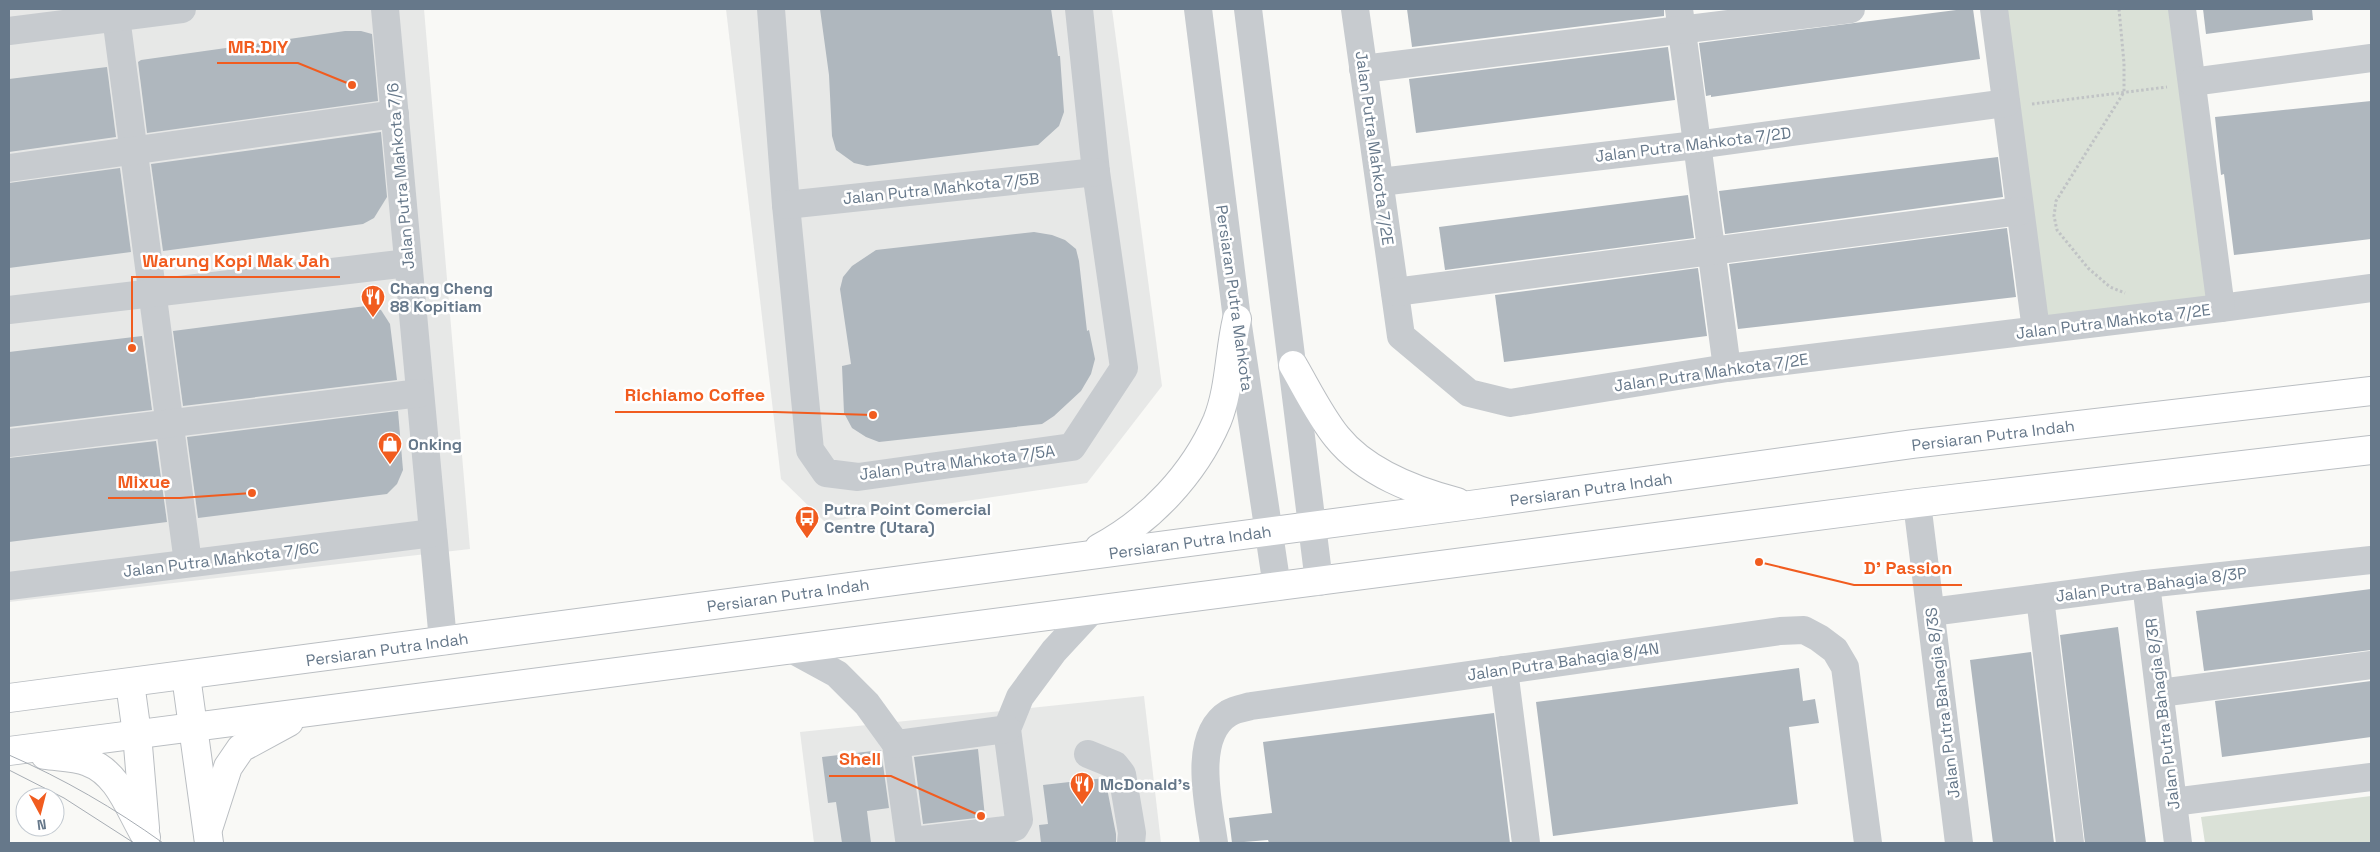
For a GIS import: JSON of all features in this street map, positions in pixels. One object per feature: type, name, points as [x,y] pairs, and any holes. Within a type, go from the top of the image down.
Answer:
[{"type":"main road","points":[[1087,555],[1126,534],[1164,500],[1197,458],[1217,420],[1237,319]]},
{"type":"main road","points":[[1293,365],[1338,438],[1359,457],[1382,473],[1425,494],[1470,505]]},
{"type":"main road","name":"Persiaran Putra Indah","points":[[9,698],[1313,526],[1913,444],[2371,391]]},
{"type":"main road","points":[[12,750],[1917,503],[2371,450]]},
{"type":"main road","points":[[186,676],[208,837]]},
{"type":"main road","points":[[130,683],[137,734],[146,840]]},
{"type":"main road","points":[[208,837],[228,767],[241,748],[308,712]]},
{"type":"main road","points":[[12,750],[87,762],[106,772],[117,785],[146,840]]},
{"type":"street","points":[[9,31],[182,9]]},
{"type":"street","name":"Jalan Putra Mahkota 7/6","points":[[385,9],[443,641]]},
{"type":"street","name":"Jalan Putra Mahkota 7/5A","points":[[771,9],[786,205],[810,450],[826,473],[858,476],[1072,447],[1124,368],[1096,172],[1079,9]]},
{"type":"street","name":"Persiaran Putra Mahkota","points":[[1198,9],[1237,319],[1267,531],[1277,587]]},
{"type":"street","points":[[1248,9],[1319,582]]},
{"type":"street","name":"Jalan Putra Mahkota 7/2E","points":[[1354,9],[1401,336],[1469,393],[1510,403],[1727,368],[2371,288]]},
{"type":"street","points":[[1364,69],[1680,19],[1851,9]]},
{"type":"street","points":[[1994,9],[2014,104],[2020,211],[2036,330]]},
{"type":"street","points":[[2182,9],[2184,84],[2221,308]]},
{"type":"street","points":[[116,17],[188,563]]},
{"type":"street","points":[[1680,19],[1727,368]]},
{"type":"street","points":[[2184,84],[2371,58]]},
{"type":"street","name":"Jalan Putra Mahkota 7/2D","points":[[1380,182],[1696,145],[2014,104]]},
{"type":"street","points":[[9,168],[395,114]]},
{"type":"street","name":"Jalan Putra Mahkota 7/5B","points":[[786,205],[1096,172]]},
{"type":"street","points":[[1395,292],[2020,211]]},
{"type":"street","points":[[9,310],[408,263]]},
{"type":"street","points":[[9,443],[420,393]]},
{"type":"street","name":"Jalan Putra Bahagia 8/3S","points":[[1917,503],[1959,843]]},
{"type":"street","name":"Jalan Putra Mahkota 7/6C","points":[[9,586],[433,533]]},
{"type":"street","name":"Jalan Putra Bahagia 8/3P","points":[[1931,612],[2146,584],[2371,560]]},
{"type":"street","name":"Jalan Putra Bahagia 8/3R","points":[[2146,584],[2178,843]]},
{"type":"street","points":[[2040,598],[2070,843]]},
{"type":"street","points":[[793,650],[837,674],[867,704],[896,744],[909,839],[913,841],[932,838],[1016,835],[1019,820],[1007,729],[1020,697],[1054,651],[1091,611]]},
{"type":"street","name":"Jalan Putra Bahagia 8/4N","points":[[1214,843],[1205,753],[1212,729],[1229,713],[1251,706],[1780,631],[1804,630],[1835,650],[1845,667],[1868,843]]},
{"type":"street","points":[[2160,693],[2371,665]]},
{"type":"street","points":[[1504,670],[1526,843]]},
{"type":"street","points":[[896,744],[1007,729]]},
{"type":"street","points":[[1088,754],[1107,760],[1115,765],[1122,774],[1132,834],[1131,843]]},
{"type":"street","points":[[2173,802],[2371,777]]},
{"type":"path","points":[[2119,9],[2124,63],[2124,92],[2056,201],[2054,209],[2057,230],[2088,268],[2110,287],[2126,294]]},
{"type":"path","points":[[2014,104],[2184,84]]},
{"type":"shaded area","points":[[9,9],[424,9],[470,549],[9,602]]},
{"type":"shaded area","points":[[726,9],[1112,9],[1162,386],[1087,483],[825,522],[781,479]]},
{"type":"shaded area","points":[[2002,9],[2175,9],[2215,300],[2042,320]]},
{"type":"shaded area","points":[[1144,696],[1161,843],[814,843],[800,732]]},
{"type":"shaded area","points":[[2371,796],[2371,843],[2205,843],[2201,817]]},
{"type":"building","points":[[820,9],[1051,9],[1058,56],[1060,56],[1064,112],[1059,126],[1038,145],[867,166],[854,163],[836,150],[832,136],[829,75]]},
{"type":"building","points":[[1407,9],[1664,9],[1664,16],[1412,47]]},
{"type":"building","points":[[1973,9],[1980,59],[1711,97],[1711,95],[1706,96],[1699,43]]},
{"type":"building","points":[[2203,9],[2312,9],[2313,20],[2206,34]]},
{"type":"building","points":[[345,31],[361,31],[372,34],[378,101],[147,133],[138,62],[141,60]]},
{"type":"building","points":[[1668,47],[1675,100],[1416,133],[1409,79]]},
{"type":"building","points":[[107,67],[116,137],[9,152],[9,79]]},
{"type":"building","points":[[2371,101],[2371,239],[2234,255],[2224,174],[2221,175],[2215,117]]},
{"type":"building","points":[[381,132],[387,197],[374,218],[363,224],[163,251],[151,164]]},
{"type":"building","points":[[1998,157],[2003,197],[1725,234],[1719,191]]},
{"type":"building","points":[[120,168],[131,252],[9,268],[9,183]]},
{"type":"building","points":[[1688,195],[1694,238],[1445,270],[1439,227]]},
{"type":"building","points":[[2007,228],[2016,297],[1738,329],[1729,264]]},
{"type":"building","points":[[1034,232],[1052,235],[1065,240],[1076,249],[1087,331],[1089,330],[1095,359],[1091,374],[1081,391],[1054,416],[1042,424],[879,442],[866,437],[852,428],[844,413],[842,366],[851,364],[840,289],[843,277],[852,266],[876,250]]},
{"type":"building","points":[[1698,268],[1707,336],[1504,362],[1495,295]]},
{"type":"building","points":[[366,306],[381,310],[390,324],[397,380],[183,406],[173,331]]},
{"type":"building","points":[[142,336],[152,410],[9,427],[9,352]]},
{"type":"building","points":[[398,411],[403,470],[397,484],[387,494],[198,518],[187,437]]},
{"type":"building","points":[[156,441],[167,522],[9,542],[9,458]]},
{"type":"building","points":[[2371,589],[2371,650],[2204,671],[2196,611]]},
{"type":"building","points":[[2118,627],[2146,843],[2085,843],[2060,635]]},
{"type":"building","points":[[2031,652],[2054,843],[1993,843],[1970,660]]},
{"type":"building","points":[[1799,668],[1803,701],[1815,699],[1819,723],[1789,727],[1798,804],[1553,836],[1536,702]]},
{"type":"building","points":[[2371,681],[2371,737],[2222,757],[2215,701]]},
{"type":"building","points":[[1494,713],[1510,843],[1269,843],[1268,840],[1232,843],[1229,818],[1272,813],[1263,742]]},
{"type":"building","points":[[978,749],[985,817],[923,824],[914,757]]},
{"type":"building","points":[[881,750],[889,808],[867,811],[871,843],[842,843],[836,802],[828,803],[822,757]]},
{"type":"building","name":"McDonald's","points":[[1105,778],[1116,834],[1116,843],[1041,843],[1039,825],[1048,824],[1043,785]]},
{"type":"tram line","points":[[9,755],[88,795],[163,843]]},
{"type":"tram line","points":[[9,770],[64,798],[134,843]]},
{"type":"place","name":"MR.DIY","points":[[352,85]]},
{"type":"place","name":"Chang Cheng 88 Kopitiam","points":[[373,318]]},
{"type":"place","name":"Warung Kopi Mak Jah","points":[[132,348]]},
{"type":"place","name":"Richiamo Coffee","points":[[873,415]]},
{"type":"place","name":"Onking","points":[[390,465]]},
{"type":"place","name":"Mixue","points":[[252,493]]},
{"type":"place","name":"Putra Point Comercial Centre (Utara)","points":[[807,539]]},
{"type":"place","name":"D' Passion","points":[[1759,562]]},
{"type":"place","name":"McDonald's","points":[[1082,805]]},
{"type":"place","name":"Shell","points":[[981,816]]}]
